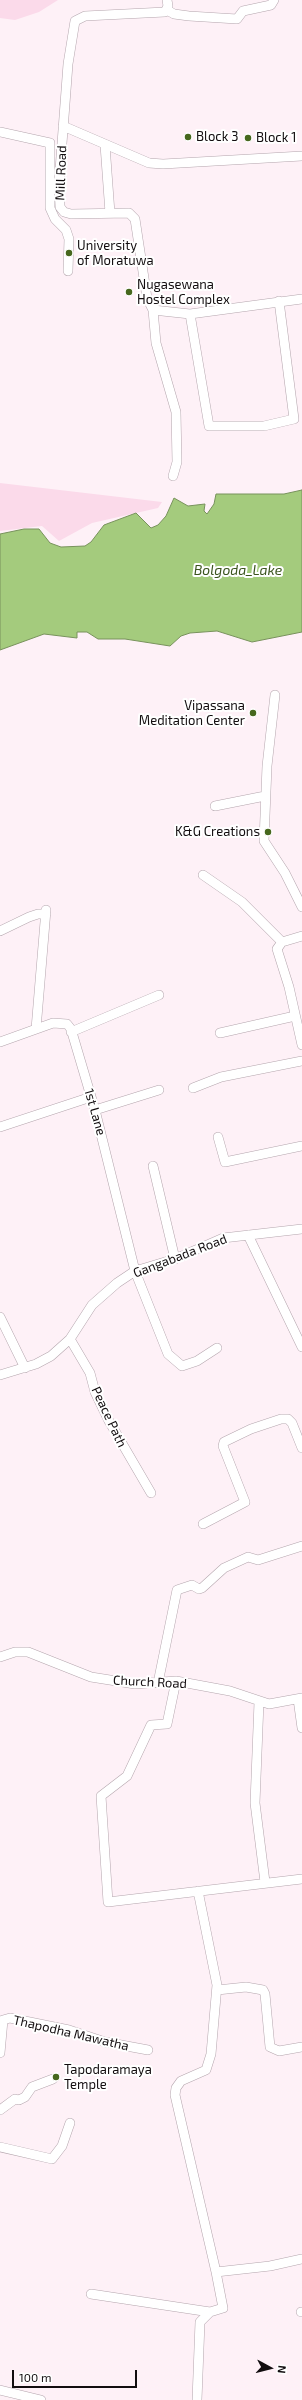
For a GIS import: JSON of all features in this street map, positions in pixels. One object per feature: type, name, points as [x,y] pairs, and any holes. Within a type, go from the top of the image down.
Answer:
[{"type":"street","points":[[167,0],[167,10],[174,14],[237,19],[243,11],[271,5],[274,0]]},
{"type":"street","name":"Mill Road","points":[[167,10],[165,12],[85,16],[75,21],[63,126],[60,207],[64,212],[71,214],[129,213],[135,219],[147,298],[153,310],[156,343],[176,412],[177,462],[173,476]]},
{"type":"street","points":[[63,126],[149,163],[163,164],[302,156]]},
{"type":"street","points":[[0,132],[50,143],[50,208],[55,219],[66,230],[69,239],[68,270]]},
{"type":"street","points":[[105,145],[110,213]]},
{"type":"street","points":[[153,310],[190,314],[302,299]]},
{"type":"street","points":[[190,314],[209,426],[264,426],[294,419],[279,301]]},
{"type":"street","points":[[275,695],[265,796],[264,841],[285,873],[302,907]]},
{"type":"street","points":[[214,806],[265,796]]},
{"type":"street","points":[[203,875],[242,902],[282,942]]},
{"type":"street","points":[[0,931],[29,917],[46,912],[36,1029]]},
{"type":"street","points":[[302,936],[282,942],[277,949],[289,987],[302,1045]]},
{"type":"street","points":[[0,1042],[60,1022],[67,1024],[72,1032],[159,995]]},
{"type":"street","points":[[220,1033],[295,1016]]},
{"type":"street","name":"1st Lane","points":[[72,1032],[95,1110],[135,1271],[168,1354],[174,1361],[182,1366],[196,1361],[217,1348]]},
{"type":"street","points":[[193,1088],[221,1077],[302,1061]]},
{"type":"street","points":[[95,1110],[159,1090]]},
{"type":"street","points":[[0,1127],[91,1097]]},
{"type":"street","points":[[218,1137],[225,1162],[302,1146]]},
{"type":"street","points":[[153,1166],[175,1259]]},
{"type":"street","name":"Gangabada Road","points":[[0,1375],[24,1368],[51,1356],[70,1339],[92,1305],[112,1286],[135,1271],[175,1259],[223,1238],[302,1229]]},
{"type":"street","points":[[248,1235],[302,1347]]},
{"type":"street","points":[[0,1317],[24,1368]]},
{"type":"street","name":"Peace Path","points":[[70,1339],[90,1374],[95,1392],[109,1421],[151,1494]]},
{"type":"street","points":[[203,1524],[245,1502],[223,1446],[224,1442],[251,1429],[281,1419],[288,1419],[292,1422],[302,1448]]},
{"type":"street","points":[[158,1683],[177,1590],[192,1585],[199,1589],[202,1588],[224,1568],[248,1557],[258,1560],[302,1546]]},
{"type":"street","name":"Church Road","points":[[0,1658],[15,1652],[28,1652],[91,1677],[135,1684],[176,1681],[230,1691],[259,1702],[269,1704],[300,1699]]},
{"type":"street","points":[[176,1681],[167,1724],[151,1725],[127,1776],[100,1796],[108,1902],[265,1882],[302,1879]]},
{"type":"street","points":[[300,1699],[302,1728]]},
{"type":"street","points":[[259,1702],[255,1803],[265,1882]]},
{"type":"street","points":[[197,2400],[200,2322],[206,2314],[223,2308],[175,2095],[176,2088],[181,2082],[201,2074],[206,2070],[210,2063],[216,1990],[198,1891]]},
{"type":"street","points":[[216,1990],[246,1987],[263,1990],[266,1994],[270,2047],[279,2051],[302,2047]]},
{"type":"street","name":"Thapodha Mawatha","points":[[0,2054],[3,2020],[10,2018],[68,2030],[106,2042],[148,2050]]},
{"type":"street","points":[[0,2110],[15,2099],[19,2100],[25,2097],[32,2087],[53,2079]]},
{"type":"street","points":[[0,2147],[52,2159],[62,2146],[70,2123]]},
{"type":"street","points":[[216,2272],[270,2266],[302,2259]]},
{"type":"street","points":[[90,2294],[210,2312]]},
{"type":"street","points":[[0,2390],[41,2400]]},
{"type":"shaded area","points":[[0,0],[58,0],[39,12],[15,20],[0,18]]},
{"type":"shaded area","points":[[0,483],[162,502],[158,508],[92,523],[59,541],[42,526],[0,531]]},
{"type":"water","name":"Bolgoda_Lake","points":[[302,490],[302,632],[252,642],[217,631],[190,633],[181,636],[170,646],[125,639],[98,639],[87,632],[77,632],[77,638],[44,634],[0,650],[0,534],[24,529],[39,529],[50,543],[61,547],[85,546],[91,542],[104,525],[136,513],[151,528],[158,525],[166,516],[174,498],[188,506],[205,504],[204,511],[207,514],[214,504],[216,494],[284,494]]},
{"type":"place","name":"Block 3","points":[[188,137]]},
{"type":"place","name":"Block 1","points":[[248,138]]},
{"type":"place","name":"University of Moratuwa","points":[[69,253]]},
{"type":"place","name":"Nugasewana Hostel Complex","points":[[129,292]]},
{"type":"place","name":"Vipassana Meditation Center","points":[[253,713]]},
{"type":"place","name":"K&G Creations","points":[[268,832]]},
{"type":"place","name":"Tapodaramaya Temple","points":[[56,2077]]}]
